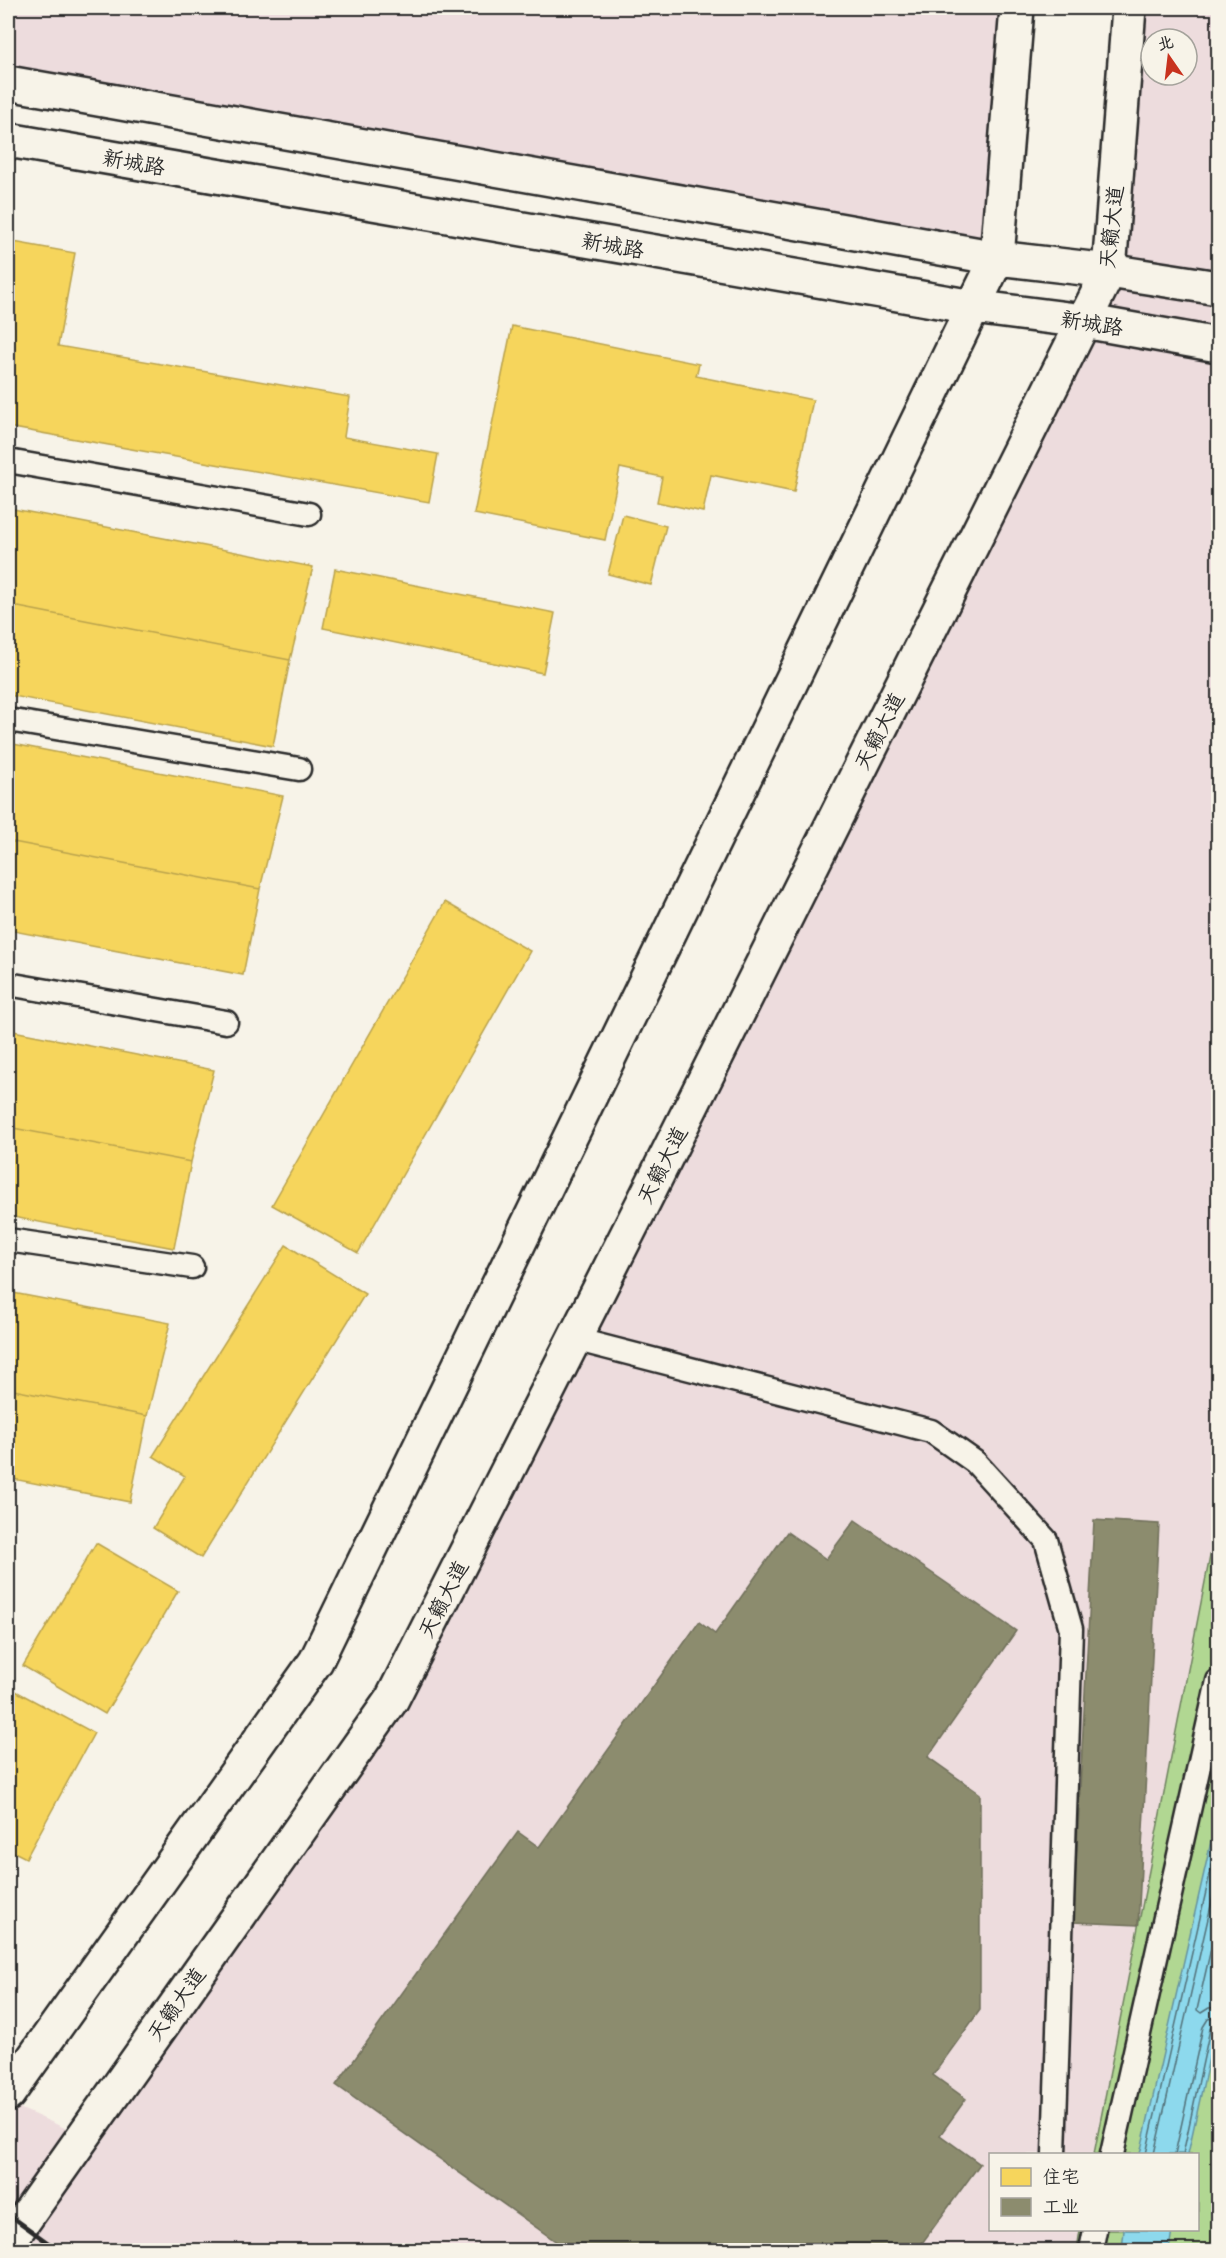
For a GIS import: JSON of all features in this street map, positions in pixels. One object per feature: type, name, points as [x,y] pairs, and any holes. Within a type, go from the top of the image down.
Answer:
[{"type":"main road","points":[[8,2094],[316,1661],[997,258],[1017,8]]},
{"type":"main road","name":"天籁大道","points":[[8,2243],[392,1699],[574,1340],[1109,271],[1129,8]]},
{"type":"main road","points":[[8,84],[997,258],[1109,271],[1218,288]]},
{"type":"main road","name":"新城路","points":[[8,140],[973,307],[1084,321],[1218,345]]},
{"type":"lane","points":[[8,460],[309,514]]},
{"type":"lane","points":[[8,720],[299,769]]},
{"type":"lane","points":[[8,984],[226,1022]]},
{"type":"lane","points":[[8,1240],[192,1267]]},
{"type":"lane","points":[[574,1340],[931,1431],[975,1462],[1046,1540],[1071,1629],[1054,2153]]},
{"type":"lane","points":[[1112,2153],[1218,1681]]},
{"type":"lane","points":[[1091,2250],[1095,2231]]},
{"type":"shaded area","points":[[8,8],[1017,8],[997,258],[8,83]]},
{"type":"shaded area","points":[[1130,8],[1218,8],[1218,2250],[8,2250],[8,2103],[83,2136],[392,1699],[1109,271]]},
{"type":"green space","points":[[1218,1515],[1218,2250],[1077,2250],[1080,2231],[1199,2231],[1199,2153],[1094,2153]]},
{"type":"water","points":[[1218,1811],[1218,2017],[1188,2153],[1140,2153]]},
{"type":"water","points":[[1124,2231],[1172,2231],[1169,2250],[1122,2250]]},
{"type":"building: 住宅","points":[[8,241],[75,253],[58,346],[350,397],[344,437],[438,454],[429,502],[8,427]]},
{"type":"building: 住宅","points":[[512,326],[699,364],[696,376],[813,400],[794,492],[711,475],[703,512],[657,502],[662,477],[620,468],[605,540],[474,514]]},
{"type":"building: 住宅","points":[[8,508],[313,567],[290,660],[8,605]]},
{"type":"building: 住宅","points":[[623,515],[666,526],[651,585],[608,574]]},
{"type":"building: 住宅","points":[[335,569],[555,613],[543,673],[323,628]]},
{"type":"building: 住宅","points":[[8,605],[290,660],[273,746],[8,695]]},
{"type":"building: 住宅","points":[[8,743],[283,796],[260,889],[8,841]]},
{"type":"building: 住宅","points":[[8,841],[260,889],[243,975],[8,930]]},
{"type":"building: 住宅","points":[[445,902],[530,951],[358,1253],[272,1205]]},
{"type":"building: 住宅","points":[[8,1030],[214,1070],[191,1162],[8,1127]]},
{"type":"building: 住宅","points":[[8,1127],[191,1162],[174,1248],[8,1216]]},
{"type":"building: 住宅","points":[[286,1245],[365,1294],[201,1558],[153,1528],[185,1476],[153,1456]]},
{"type":"building: 住宅","points":[[8,1292],[170,1323],[147,1416],[8,1389]]},
{"type":"building: 住宅","points":[[8,1389],[147,1416],[130,1502],[8,1478]]},
{"type":"building: 住宅","points":[[96,1543],[178,1591],[105,1714],[23,1666]]},
{"type":"building: 住宅","points":[[8,1687],[94,1733],[26,1858],[8,1849]]},
{"type":"building: 工业","points":[[855,1520],[1016,1631],[928,1757],[980,1794],[980,2010],[933,2075],[966,2099],[940,2135],[980,2164],[917,2250],[568,2250],[336,2085],[518,1832],[539,1847],[699,1622],[715,1634],[787,1532],[826,1559]]},
{"type":"building: 工业","points":[[1094,1520],[1159,1524],[1138,1925],[1073,1922]]},
{"type":"railway","points":[[8,2214],[58,2250]]}]
